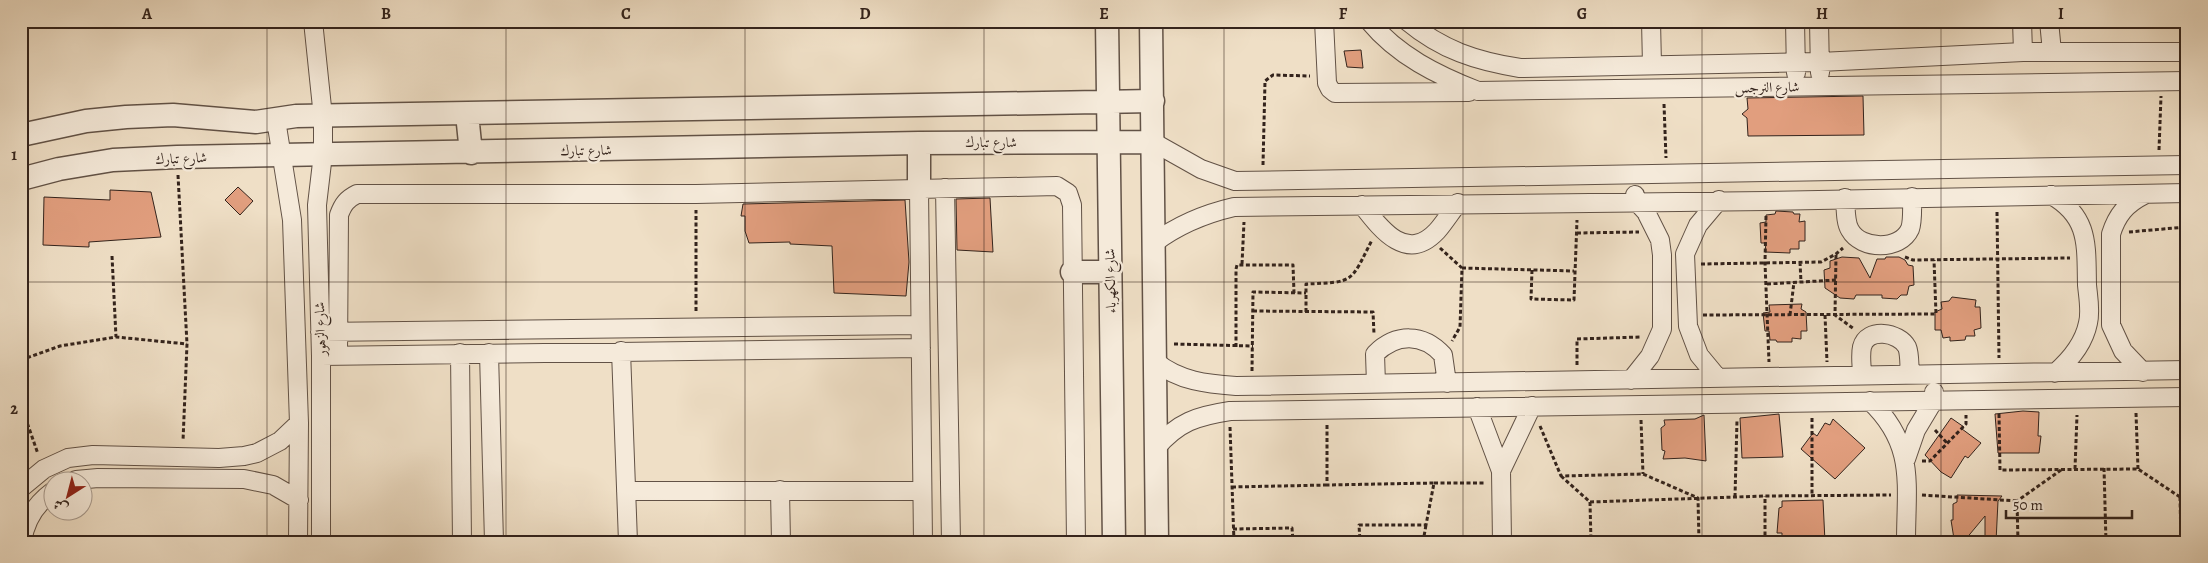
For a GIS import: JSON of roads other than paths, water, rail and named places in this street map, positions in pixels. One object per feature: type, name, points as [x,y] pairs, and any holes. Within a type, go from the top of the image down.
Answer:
[{"type":"street","name":"شارع الزهور","points":[[313,21],[323,116],[323,154],[317,205],[330,356],[321,542]]},
{"type":"street","name":"شارع الكهرباء","points":[[1107,21],[1114,542]]},
{"type":"street","points":[[1151,21],[1157,542]]},
{"type":"street","points":[[1324,21],[1326,76],[1330,89],[1342,94],[1478,91]]},
{"type":"street","name":"شارع النرجس","points":[[1369,21],[1380,34],[1409,58],[1442,78],[1478,91],[2187,81]]},
{"type":"street","name":"شارع النرجس","points":[[1407,21],[1422,34],[1452,51],[1486,62],[1520,68],[1820,62],[2024,52],[2187,52]]},
{"type":"street","points":[[1651,21],[1652,65]]},
{"type":"street","points":[[1795,21],[1796,86]]},
{"type":"street","points":[[1819,21],[1821,86]]},
{"type":"street","points":[[2022,21],[2024,52]]},
{"type":"street","points":[[2050,21],[2052,52]]},
{"type":"street","points":[[21,136],[86,121],[173,115],[238,121],[276,120],[296,116],[1152,101]]},
{"type":"street","points":[[467,114],[471,153]]},
{"type":"street","name":"شارع الزهور","points":[[276,120],[280,155],[292,220],[299,423],[298,542]]},
{"type":"street","points":[[1153,142],[1184,161],[1236,181],[2187,165]]},
{"type":"street","name":"شارع تبارك","points":[[21,179],[58,169],[114,160],[178,157],[471,153],[919,143],[1153,142]]},
{"type":"street","points":[[919,143],[923,542]]},
{"type":"street","points":[[1631,380],[1650,356],[1662,328],[1662,255],[1656,232],[1646,212],[1636,201],[1634,174]]},
{"type":"street","points":[[945,188],[951,542]]},
{"type":"street","points":[[920,325],[329,332],[339,215],[342,206],[348,199],[357,194],[696,194],[945,188],[1062,188],[1071,199],[1076,542]]},
{"type":"street","points":[[1154,244],[1168,233],[1200,216],[1245,206],[1766,201],[2186,193]]},
{"type":"street","points":[[2143,372],[2123,351],[2112,325],[2111,234],[2115,221],[2122,210],[2133,200],[2145,194]]},
{"type":"street","points":[[2051,195],[2068,207],[2080,223],[2086,236],[2089,322],[2076,351],[2067,363],[2055,373]]},
{"type":"street","points":[[1845,198],[1848,228],[1854,235],[1868,244],[1876,245],[1893,243],[1900,239],[1910,228],[1912,197]]},
{"type":"street","points":[[1718,378],[1699,355],[1688,326],[1685,254],[1698,224],[1719,200]]},
{"type":"street","points":[[1362,205],[1379,227],[1393,240],[1402,243],[1420,242],[1429,238],[1436,232],[1458,203]]},
{"type":"street","points":[[1072,272],[1110,272]]},
{"type":"street","points":[[548,329],[548,352]]},
{"type":"street","points":[[1862,375],[1862,346],[1867,340],[1885,333],[1894,335],[1903,341],[1908,349],[1910,374]]},
{"type":"street","points":[[1376,384],[1376,354],[1383,346],[1393,341],[1415,338],[1436,346],[1443,354],[1447,383]]},
{"type":"street","points":[[330,356],[921,348]]},
{"type":"street","points":[[621,352],[628,542]]},
{"type":"street","points":[[490,353],[494,542]]},
{"type":"street","points":[[460,354],[462,542]]},
{"type":"street","points":[[1156,362],[1169,373],[1191,380],[1213,385],[1252,386],[2187,370]]},
{"type":"street","points":[[1906,460],[1916,430],[1934,400],[1934,375]]},
{"type":"street","points":[[1156,448],[1169,433],[1188,421],[1208,414],[1230,411],[2187,397]]},
{"type":"street","points":[[1870,401],[1894,427],[1906,460],[1906,542]]},
{"type":"street","points":[[1501,477],[1532,406]]},
{"type":"street","points":[[1477,407],[1501,477],[1502,542]]},
{"type":"street","points":[[21,488],[44,469],[68,458],[92,455],[231,458],[257,453],[280,441],[299,423]]},
{"type":"street","points":[[92,479],[244,479],[273,485],[299,500]]},
{"type":"street","points":[[780,490],[781,542]]},
{"type":"street","points":[[626,491],[922,491]]},
{"type":"street","points":[[22,542],[23,533],[31,515],[42,500]]}]
